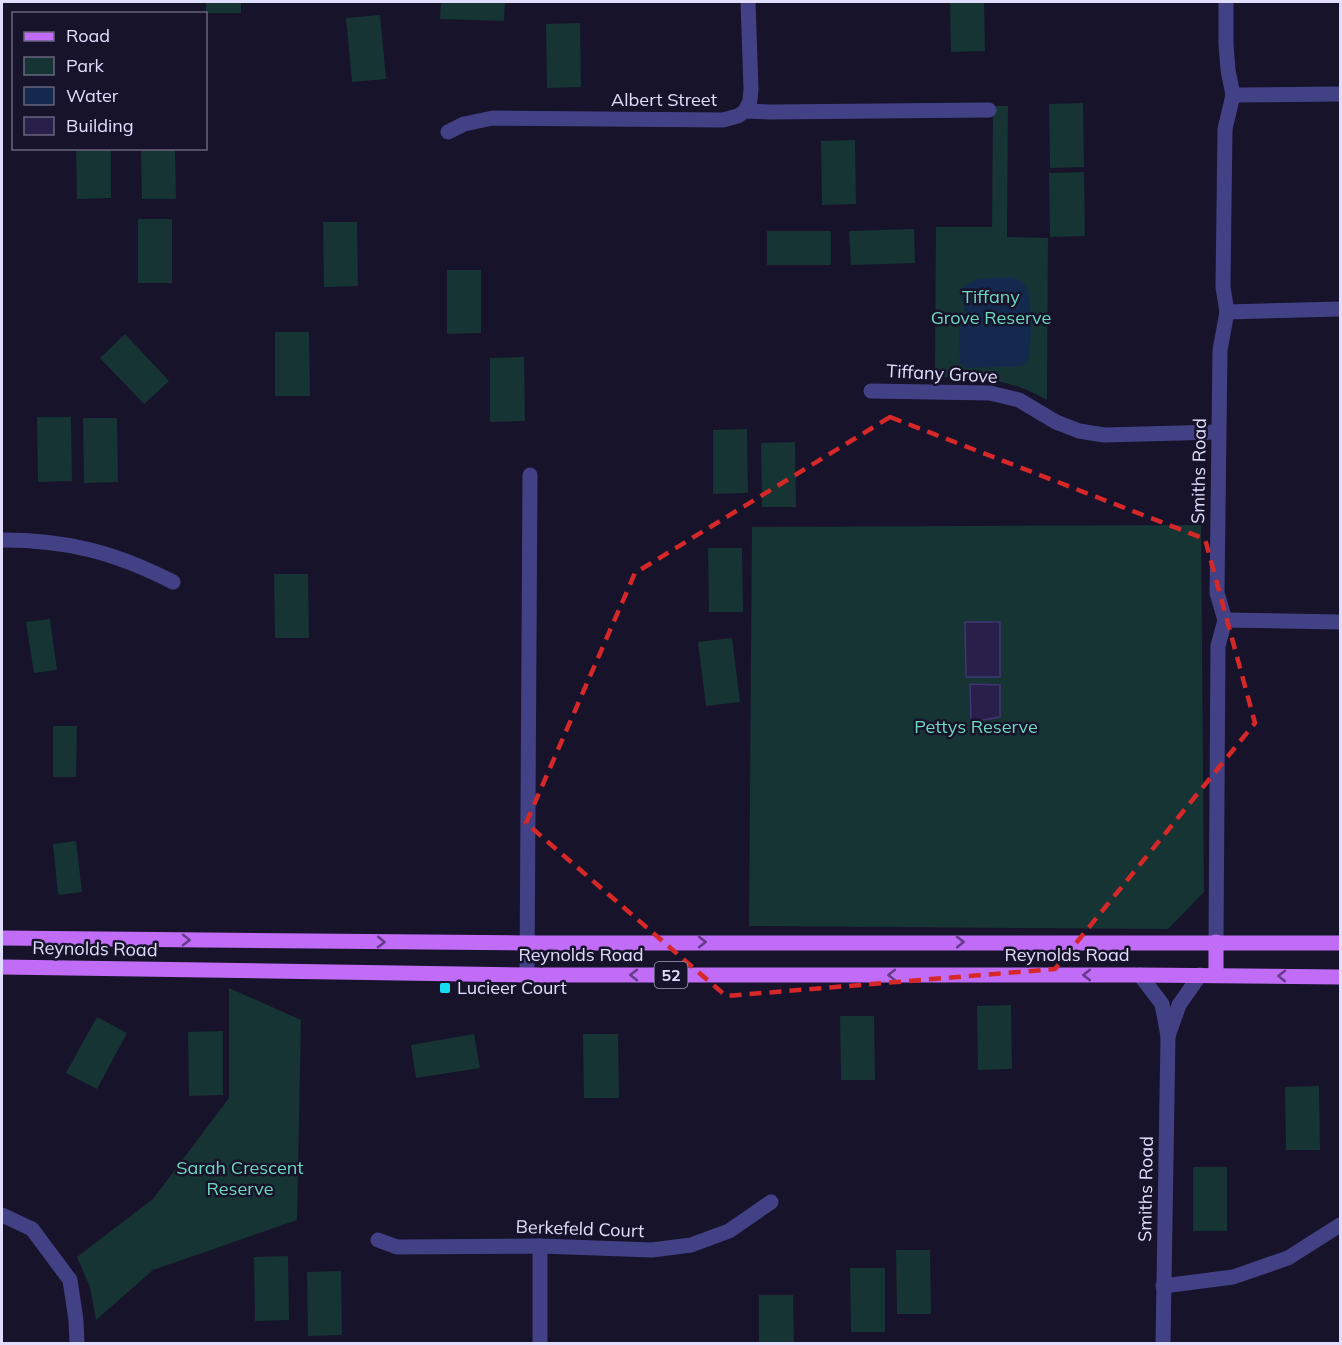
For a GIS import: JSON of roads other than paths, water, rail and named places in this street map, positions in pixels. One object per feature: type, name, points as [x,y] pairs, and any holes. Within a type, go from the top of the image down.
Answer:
[{"type":"main road","name":"Reynolds Road","points":[[2,938],[526,943],[1341,943]]},
{"type":"main road","points":[[1216,942],[1216,975]]},
{"type":"main road","name":"Reynolds Road","points":[[2,967],[527,975],[1341,977]]},
{"type":"street","points":[[745,111],[750,101],[751,89],[748,2]]},
{"type":"street","name":"Smiths Road","points":[[1216,942],[1218,646],[1225,620],[1217,593],[1220,350],[1227,312],[1223,287],[1224,129],[1233,95],[1226,44],[1226,2]]},
{"type":"street","points":[[1233,95],[1341,94]]},
{"type":"street","name":"Albert Street","points":[[448,132],[464,124],[493,118],[723,120],[738,116],[745,111],[988,110]]},
{"type":"street","points":[[1227,312],[1341,309]]},
{"type":"street","name":"Tiffany Grove","points":[[871,391],[990,393],[1019,400],[1056,422],[1079,431],[1104,435],[1218,432]]},
{"type":"street","points":[[527,975],[530,475]]},
{"type":"street","points":[[2,540],[33,540],[90,549],[136,564],[172,582]]},
{"type":"street","points":[[1225,620],[1341,622]]},
{"type":"street","name":"Smiths Road","points":[[1140,975],[1162,1004],[1168,1036],[1163,1344]]},
{"type":"street","name":"Smiths Road","points":[[1168,1036],[1179,1005],[1200,975]]},
{"type":"street","name":"Berkefeld Court","points":[[378,1240],[397,1247],[540,1246],[652,1250],[691,1245],[729,1231],[771,1202]]},
{"type":"street","points":[[2,1215],[32,1229],[70,1280],[77,1344]]},
{"type":"street","points":[[1163,1286],[1233,1277],[1288,1258],[1341,1225]]},
{"type":"street","points":[[540,1246],[540,1344]]},
{"type":"water","points":[[1011,277],[1024,284],[1029,294],[1031,324],[1028,360],[1022,366],[967,368],[960,363],[959,331],[965,313],[962,288],[973,281]]},
{"type":"place","name":"Lucieer Court","points":[[445,988]]},
{"type":"park label","name":"Tiffany Grove Reserve","points":[[991,307]]},
{"type":"park label","name":"Pettys Reserve","points":[[976,727]]},
{"type":"park label","name":"Sarah Crescent Reserve","points":[[240,1178]]}]
